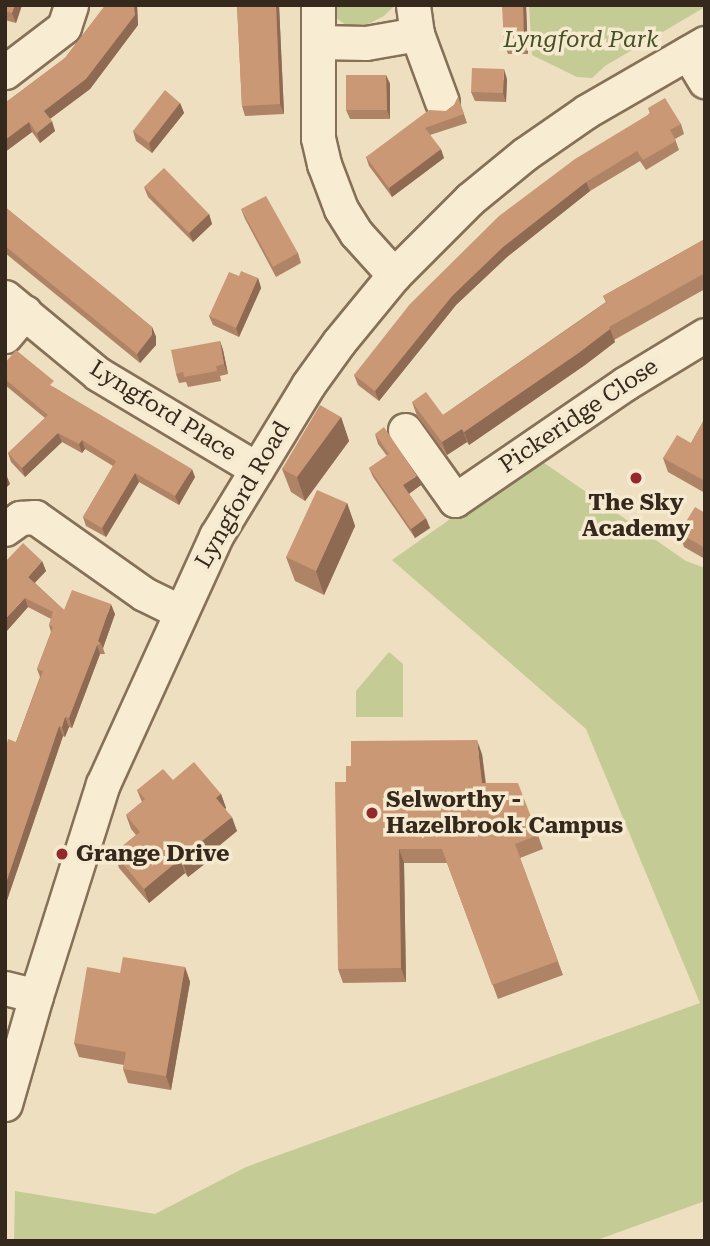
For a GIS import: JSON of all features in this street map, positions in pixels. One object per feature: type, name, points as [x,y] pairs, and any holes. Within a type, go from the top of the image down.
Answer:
[{"type":"street","points":[[5,72],[64,27],[71,5]]},
{"type":"street","points":[[318,5],[318,138],[324,164],[341,209],[356,233],[394,275]]},
{"type":"street","points":[[319,42],[366,43],[415,19],[442,102]]},
{"type":"street","points":[[696,48],[705,81]]},
{"type":"street","name":"Lyngford Road","points":[[5,1104],[20,992],[103,784],[179,611],[216,536],[308,385],[394,275],[470,199],[525,154],[587,111],[696,48]]},
{"type":"street","name":"Lyngford Place","points":[[12,315],[98,374],[257,469]]},
{"type":"street","name":"Pickeridge Close","points":[[405,430],[446,507],[626,383],[705,335]]},
{"type":"street","points":[[5,529],[20,518],[35,517],[144,594],[179,611]]},
{"type":"green space","points":[[330,5],[395,5],[384,16],[366,25],[346,25],[332,15]]},
{"type":"green space","name":"Lyngford Park","points":[[529,5],[705,7],[605,66],[592,78],[577,77],[532,55]]},
{"type":"green space","points":[[537,458],[686,561],[705,568],[705,1201],[594,1241],[14,1241],[15,1191],[155,1214],[246,1167],[700,1003],[586,729],[392,560]]},
{"type":"green space","points":[[389,652],[403,664],[403,717],[356,717],[356,691]]},
{"type":"building","points":[[5,5],[15,5],[12,13],[5,11]]},
{"type":"building","points":[[104,5],[134,5],[135,15],[86,79],[44,111],[52,121],[37,133],[29,122],[5,140],[5,103],[65,58]]},
{"type":"building","points":[[237,5],[276,5],[280,104],[242,106]]},
{"type":"building","points":[[502,5],[523,5],[524,44],[504,44]]},
{"type":"building","points":[[472,68],[504,69],[503,93],[471,92]]},
{"type":"building","points":[[346,75],[386,75],[387,110],[346,110]]},
{"type":"building","points":[[165,90],[180,103],[149,143],[133,131]]},
{"type":"building","points":[[458,97],[464,114],[425,128],[441,149],[389,188],[366,157],[429,110],[446,111],[454,105]]},
{"type":"building","points":[[665,98],[681,124],[670,130],[676,141],[643,160],[637,151],[586,182],[503,247],[452,296],[375,391],[354,375],[410,304],[499,216],[575,159],[651,113],[648,108]]},
{"type":"building","points":[[164,168],[209,214],[189,233],[144,187]]},
{"type":"building","points":[[266,196],[298,253],[273,267],[241,209]]},
{"type":"building","points":[[5,207],[152,327],[152,335],[137,354],[5,246]]},
{"type":"building","points":[[705,239],[705,273],[609,327],[610,329],[580,352],[464,432],[462,429],[442,442],[412,402],[426,392],[443,415],[607,302],[603,296]]},
{"type":"building","points":[[241,271],[258,278],[236,328],[209,316],[229,272],[239,276]]},
{"type":"building","points":[[220,341],[224,364],[216,366],[217,371],[184,377],[183,372],[176,374],[171,350]]},
{"type":"building","points":[[16,350],[54,381],[50,385],[192,469],[175,496],[135,473],[102,528],[83,517],[116,461],[82,440],[79,444],[58,433],[22,468],[8,453],[48,415],[5,379],[5,363]]},
{"type":"building","points":[[320,405],[341,417],[297,477],[282,469]]},
{"type":"building","points":[[705,418],[705,481],[663,458],[677,435],[691,443]]},
{"type":"building","points":[[384,427],[417,476],[403,485],[426,518],[411,529],[369,468],[389,454],[375,434]]},
{"type":"building","points":[[317,490],[347,503],[316,571],[286,557]]},
{"type":"building","points":[[695,507],[705,513],[705,548],[679,533]]},
{"type":"building","points":[[23,543],[42,561],[28,577],[64,610],[72,590],[111,604],[98,641],[101,644],[97,645],[69,718],[65,717],[62,727],[59,726],[5,886],[5,751],[8,739],[16,742],[43,671],[37,669],[53,627],[49,625],[53,612],[25,598],[5,619],[5,562]]},
{"type":"building","points":[[477,740],[482,783],[518,783],[538,835],[515,844],[558,961],[492,985],[442,849],[399,849],[401,968],[338,969],[335,782],[346,782],[346,766],[351,766],[351,741]]},
{"type":"building","points":[[194,762],[221,794],[216,798],[232,817],[202,841],[205,845],[183,863],[180,859],[144,889],[114,853],[140,832],[126,815],[145,799],[137,790],[163,769],[173,780]]},
{"type":"building","points":[[123,957],[185,967],[166,1076],[123,1069],[126,1052],[74,1043],[87,967],[120,973]]},
{"type":"place","name":"The Sky Academy","points":[[636,478]]},
{"type":"place","name":"Selworthy - Hazelbrook Campus","points":[[372,813]]},
{"type":"place","name":"Grange Drive","points":[[62,854]]}]
